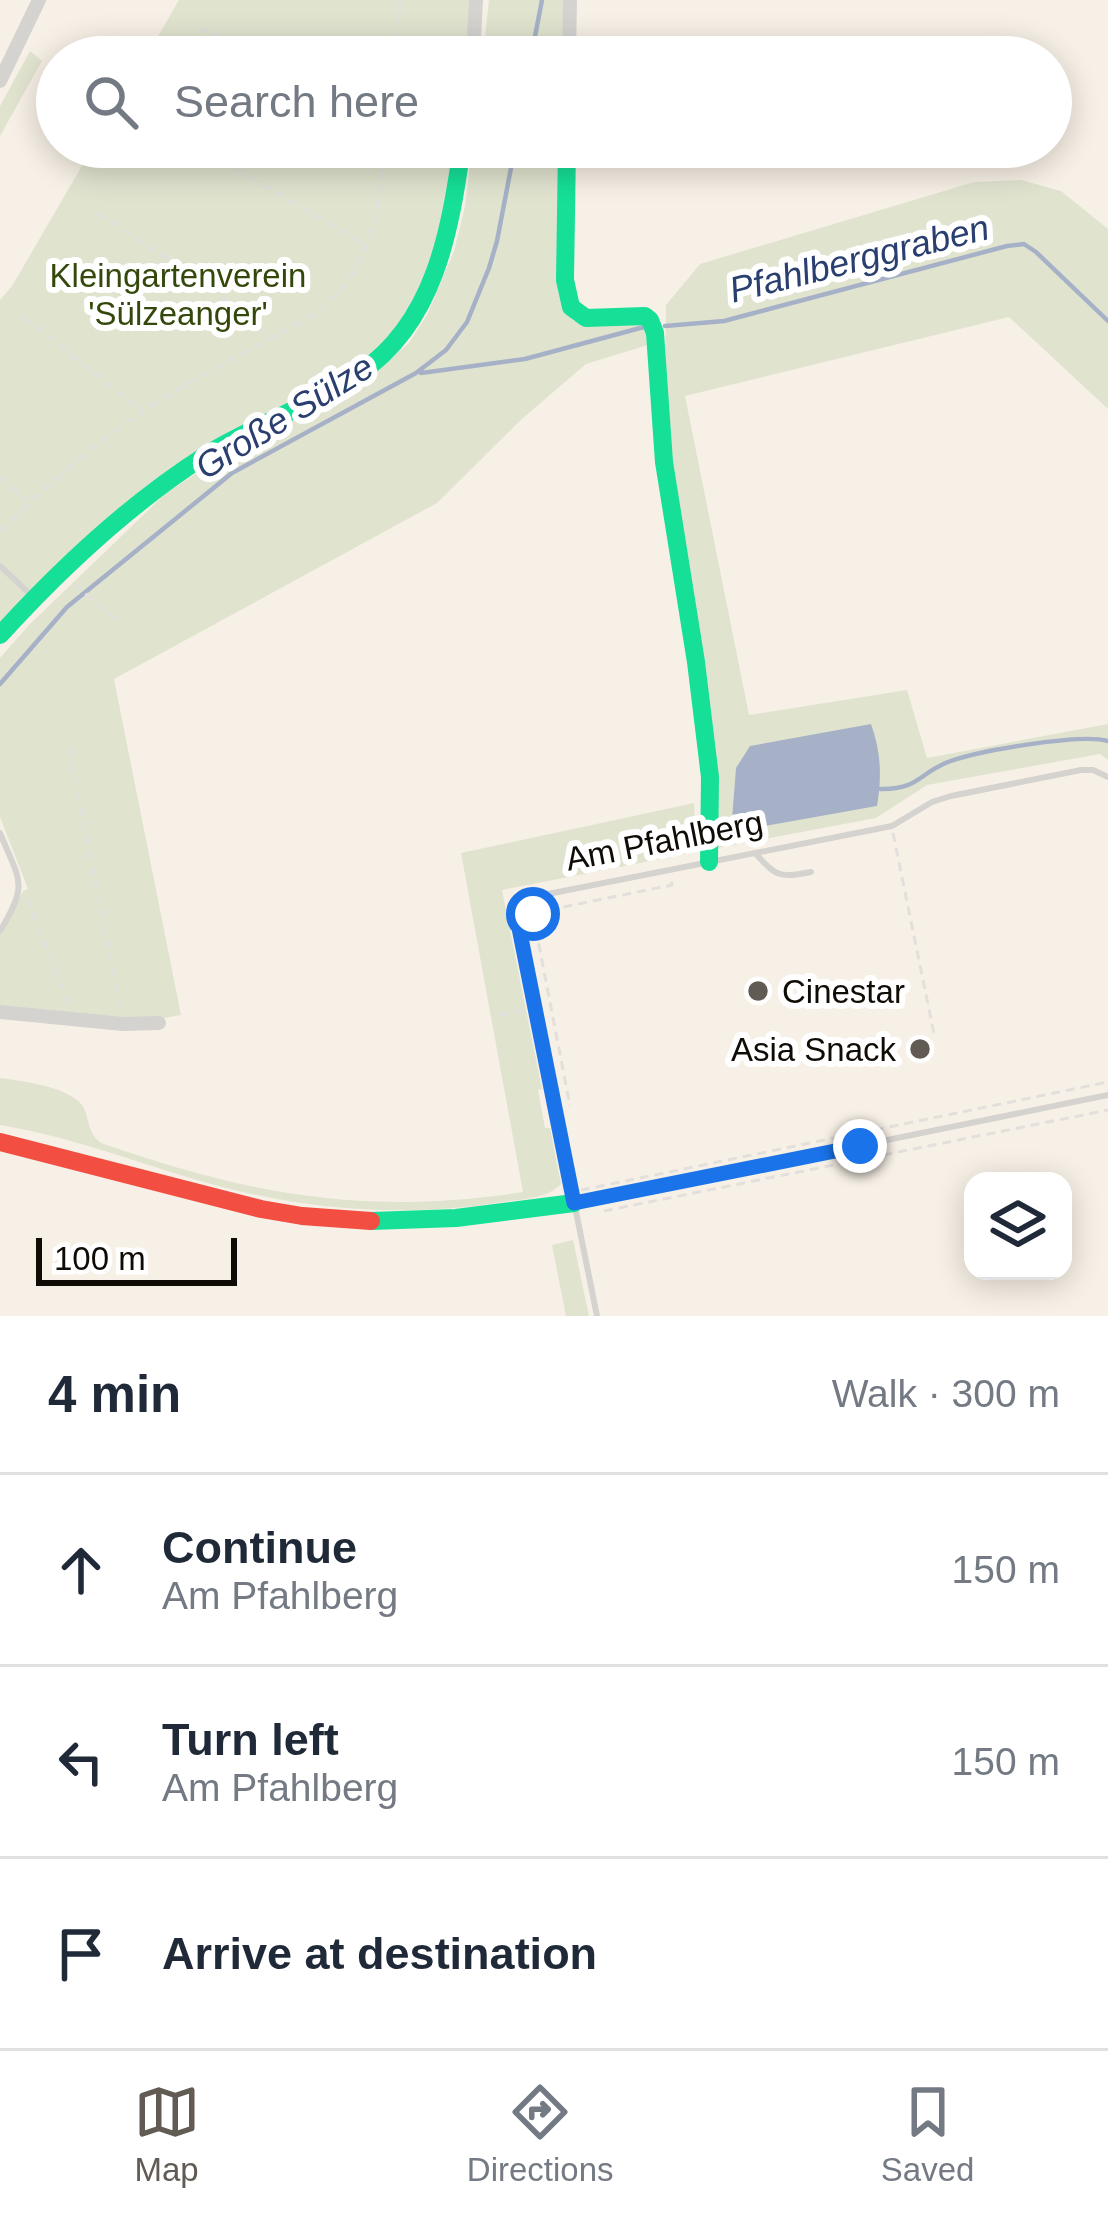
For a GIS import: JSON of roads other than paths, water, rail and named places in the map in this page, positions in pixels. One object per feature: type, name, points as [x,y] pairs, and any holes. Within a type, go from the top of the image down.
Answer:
[{"type":"street","points":[[0,81],[39,0]]},
{"type":"street","points":[[474,36],[476,0]]},
{"type":"street","points":[[569,36],[570,0]]},
{"type":"street","points":[[0,635],[34,597],[167,480],[233,439],[358,374],[389,348],[415,315],[435,276],[451,225],[459,168]]},
{"type":"street","points":[[567,168],[565,280],[571,307],[586,318],[645,316],[655,332],[664,462],[710,778],[710,862]]},
{"type":"street","points":[[0,1012],[159,1023]]},
{"type":"street","points":[[0,1142],[226,1201],[349,1221],[454,1221],[573,1198]]},
{"type":"lane","points":[[0,566],[34,597]]},
{"type":"lane","name":"Am Pfahlberg","points":[[573,1198],[519,928],[520,916],[531,901],[892,826],[951,796],[1082,770],[1108,777]]},
{"type":"lane","points":[[0,832],[17,874],[19,896],[0,931]]},
{"type":"lane","points":[[755,853],[777,875],[811,872]]},
{"type":"lane","points":[[597,1316],[573,1198],[1108,1095]]},
{"type":"water","points":[[871,724],[880,764],[877,806],[731,832],[736,768],[750,746]]},
{"type":"waterway","name":"Große Sülze","points":[[535,36],[542,0]]},
{"type":"waterway","name":"Große Sülze","points":[[0,684],[67,607],[232,473],[416,373],[446,350],[467,322],[489,268],[511,168]]},
{"type":"waterway","name":"Pfahlberggraben","points":[[665,326],[724,321],[1024,244],[1108,321]]},
{"type":"waterway","name":"Pfahlberggraben","points":[[421,373],[525,359],[644,327]]},
{"type":"waterway","points":[[880,789],[902,787],[948,762],[981,753],[1053,741],[1108,741]]},
{"type":"place","name":"Cinestar","points":[[758,991]]},
{"type":"place","name":"Asia Snack","points":[[920,1049]]},
{"type":"park label","name":"Kleingartenverein 'Sülzeanger'","points":[[178,294]]}]
